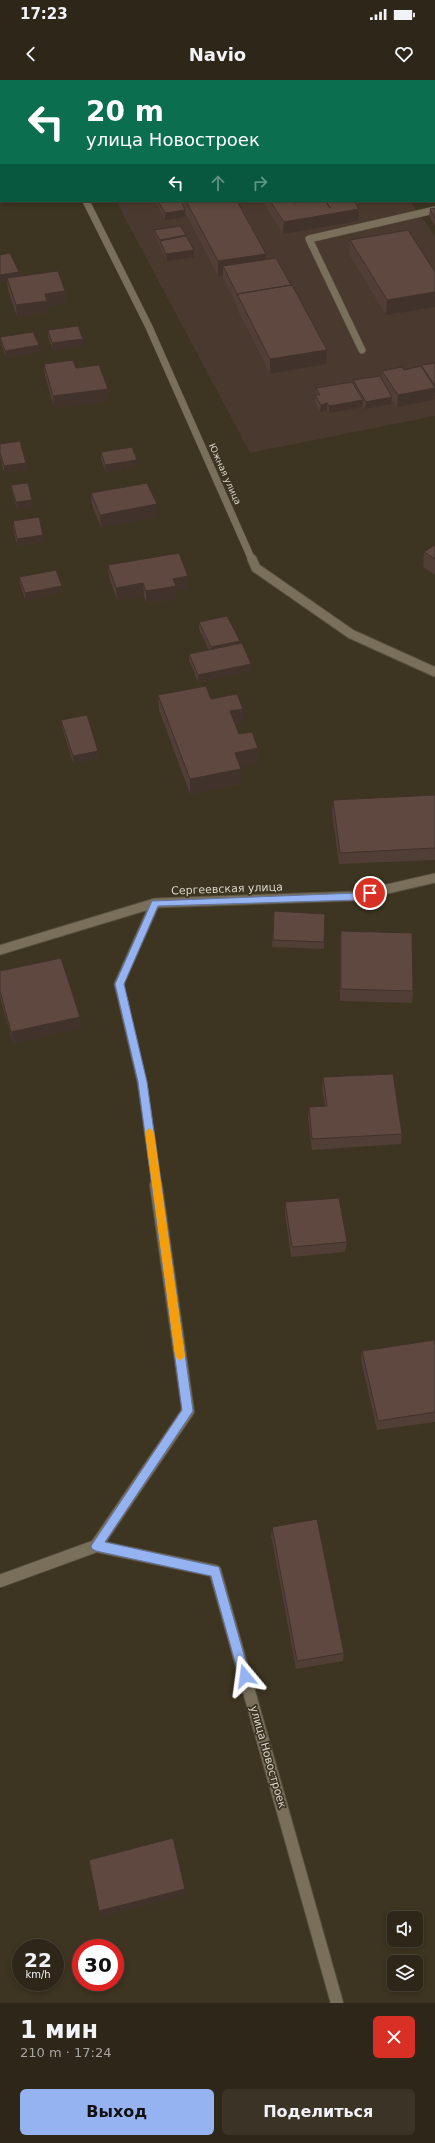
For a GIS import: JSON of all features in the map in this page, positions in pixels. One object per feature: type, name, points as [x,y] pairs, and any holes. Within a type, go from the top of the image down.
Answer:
[{"type":"street","name":"Южная улица","points":[[86,202],[149,327],[256,568],[351,634],[435,672]]},
{"type":"street","points":[[362,350],[308,239],[435,210]]},
{"type":"street","name":"Сергеевская улица","points":[[0,950],[155,903],[357,896],[435,878]]},
{"type":"street","points":[[0,1581],[96,1546],[188,1411],[142,1082],[119,984],[155,903]]},
{"type":"street","name":"улица Новостроек","points":[[96,1546],[215,1571],[337,2003]]},
{"type":"shaded area","points":[[117,202],[411,202],[435,236],[435,416],[250,453]]},
{"type":"building","points":[[159,202],[181,202],[185,210],[165,213]]},
{"type":"building","points":[[187,202],[238,202],[266,254],[218,261]]},
{"type":"building","points":[[271,202],[326,202],[330,208],[327,202],[355,202],[359,209],[284,222]]},
{"type":"building","points":[[435,208],[435,218],[430,209]]},
{"type":"building","points":[[180,226],[186,235],[160,240],[154,230]]},
{"type":"building","points":[[408,230],[435,272],[435,292],[387,300],[350,240]]},
{"type":"building","points":[[186,236],[194,250],[166,254],[160,241]]},
{"type":"building","points":[[10,253],[19,272],[0,275],[0,255]]},
{"type":"building","points":[[276,258],[291,285],[237,294],[223,266]]},
{"type":"building","points":[[58,271],[65,291],[45,294],[47,301],[16,305],[7,278]]},
{"type":"building","points":[[292,285],[327,350],[270,359],[237,294]]},
{"type":"building","points":[[78,326],[83,339],[52,343],[48,330]]},
{"type":"building","points":[[33,332],[39,345],[5,351],[0,337]]},
{"type":"building","points":[[73,360],[76,368],[99,365],[108,389],[53,396],[44,364]]},
{"type":"building","points":[[435,363],[435,384],[434,384],[421,365]]},
{"type":"building","points":[[421,366],[435,388],[398,395],[382,371],[402,367],[404,370]]},
{"type":"building","points":[[380,376],[392,397],[366,402],[353,380]]},
{"type":"building","points":[[352,382],[363,400],[329,406],[327,403],[321,405],[315,395],[320,395],[316,388]]},
{"type":"building","points":[[20,441],[26,463],[4,466],[0,453],[0,444]]},
{"type":"building","points":[[132,447],[137,460],[105,465],[101,452]]},
{"type":"building","points":[[28,483],[32,500],[16,502],[11,485]]},
{"type":"building","points":[[147,483],[157,504],[100,515],[91,493]]},
{"type":"building","points":[[39,517],[43,535],[17,539],[13,521]]},
{"type":"building","points":[[435,545],[435,559],[424,552]]},
{"type":"building","points":[[179,553],[188,576],[173,579],[176,586],[146,591],[143,583],[116,588],[108,565]]},
{"type":"building","points":[[56,570],[62,586],[25,593],[19,577]]},
{"type":"building","points":[[227,616],[240,641],[211,647],[199,622]]},
{"type":"building","points":[[242,643],[251,664],[198,675],[189,654]]},
{"type":"building","points":[[206,686],[211,699],[237,694],[243,709],[230,711],[239,734],[252,732],[258,748],[235,753],[241,769],[190,779],[158,695]]},
{"type":"building","points":[[87,715],[98,751],[73,756],[61,720]]},
{"type":"building","points":[[435,795],[435,848],[340,853],[333,800]]},
{"type":"building","points":[[274,911],[325,914],[324,942],[273,940]]},
{"type":"building","points":[[341,931],[412,933],[413,991],[341,989]]},
{"type":"building","points":[[61,958],[80,1017],[11,1032],[0,991],[0,971]]},
{"type":"building","points":[[393,1074],[402,1134],[312,1139],[309,1107],[327,1106],[323,1077]]},
{"type":"building","points":[[339,1198],[347,1242],[292,1247],[285,1202]]},
{"type":"building","points":[[434,1340],[435,1412],[378,1421],[362,1351]]},
{"type":"building","points":[[317,1519],[344,1653],[297,1661],[272,1527]]},
{"type":"building","points":[[173,1838],[185,1889],[99,1911],[89,1860]]},
{"type":"slow traffic","points":[[149,1132],[180,1356]]},
{"type":"route","points":[[245,1676],[215,1571],[96,1546],[188,1411],[142,1082],[119,984],[155,903],[357,896],[370,893]]}]
